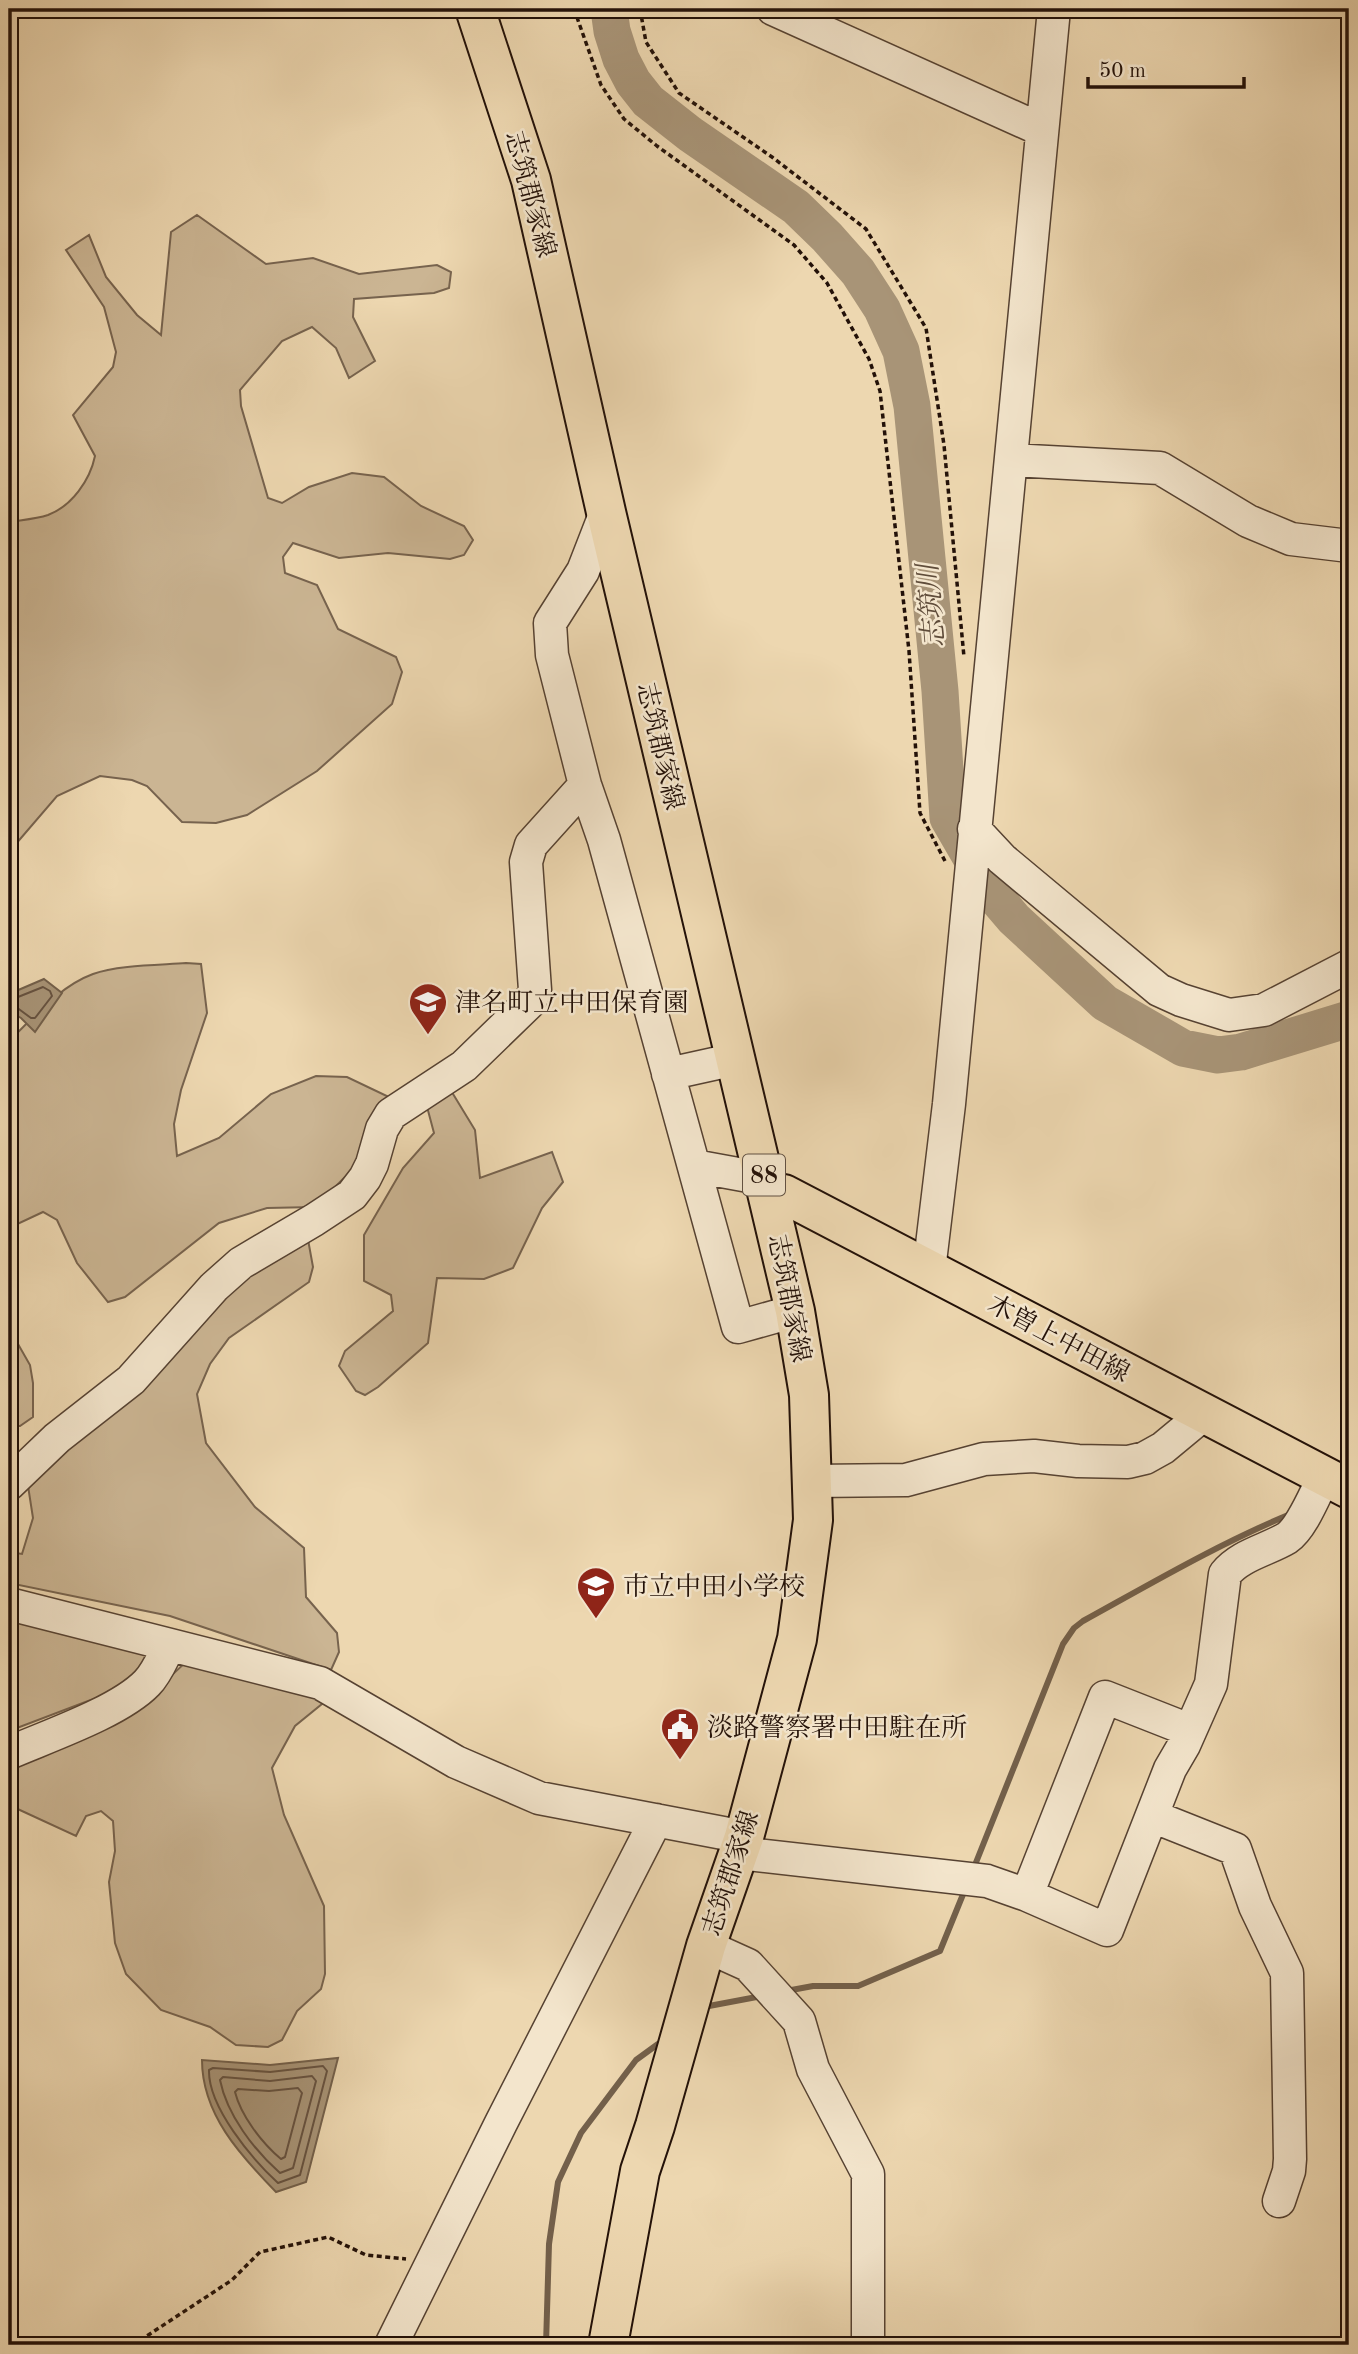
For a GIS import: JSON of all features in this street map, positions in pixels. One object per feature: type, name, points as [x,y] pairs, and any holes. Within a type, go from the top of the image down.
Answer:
[{"type":"main road","name":"志筑郡家線","points":[[475,9],[531,180],[606,512],[795,1311],[809,1395],[813,1520],[797,1639],[742,1845],[706,1946],[640,2171],[608,2345]]},
{"type":"main road","name":"木曽上中田線","points":[[766,1186],[1337,1483]]},
{"type":"street","points":[[773,9],[1042,130]]},
{"type":"street","points":[[929,1270],[970,887],[1054,9]]},
{"type":"street","points":[[1011,460],[1160,468],[1248,521],[1291,539],[1349,546]]},
{"type":"street","points":[[606,512],[583,571],[550,623],[552,655],[585,785],[604,840],[738,1327],[795,1311]]},
{"type":"street","points":[[9,1484],[57,1438],[131,1380],[214,1287],[241,1263],[352,1195],[372,1164],[382,1129],[391,1114],[464,1066],[530,1002],[535,990],[526,862],[531,845],[585,785]]},
{"type":"street","points":[[974,832],[1002,859],[1159,990],[1181,1000],[1228,1015],[1264,1010],[1349,966]]},
{"type":"street","points":[[668,1074],[736,1059]]},
{"type":"street","points":[[694,1166],[766,1186]]},
{"type":"street","points":[[813,1481],[906,1480],[984,1459],[1034,1456],[1078,1461],[1128,1462],[1145,1458],[1163,1448],[1204,1414]]},
{"type":"street","points":[[9,1604],[320,1683],[456,1762],[539,1798],[656,1820],[742,1845],[987,1881],[1027,1895],[1107,1930],[1170,1769],[1184,1745],[1211,1684],[1225,1574],[1235,1564],[1289,1536],[1337,1483]]},
{"type":"street","points":[[9,1753],[133,1696],[150,1681],[169,1646]]},
{"type":"street","points":[[1027,1895],[1105,1697],[1189,1730]]},
{"type":"street","points":[[1152,1816],[1235,1849],[1255,1906],[1287,1973],[1290,2159],[1279,2201]]},
{"type":"street","points":[[391,2345],[656,1820]]},
{"type":"street","points":[[706,1946],[748,1965],[800,2021],[813,2069],[868,2174],[868,2345]]},
{"type":"path","points":[[574,9],[601,85],[624,119],[794,245],[827,283],[869,359],[882,405],[909,651],[920,813],[948,867],[970,887]]},
{"type":"path","points":[[640,9],[646,42],[679,93],[772,157],[866,229],[926,328],[944,445],[964,658]]},
{"type":"path","points":[[133,2345],[232,2280],[260,2252],[328,2237],[366,2255],[432,2262]]},
{"type":"shaded area","points":[[197,215],[266,264],[313,258],[359,274],[437,265],[451,272],[449,288],[434,293],[354,299],[353,317],[375,361],[349,378],[336,348],[312,327],[282,341],[240,390],[241,406],[268,498],[282,503],[309,487],[352,473],[384,477],[421,506],[464,526],[473,540],[464,555],[450,559],[388,553],[339,558],[293,543],[283,557],[285,573],[317,585],[338,629],[396,657],[402,672],[392,704],[317,771],[247,815],[216,823],[182,822],[147,786],[132,780],[100,776],[57,796],[9,852],[9,522],[48,515],[65,505],[79,491],[95,456],[73,415],[113,367],[116,352],[104,307],[66,250],[89,235],[106,277],[137,315],[161,335],[171,232]]},
{"type":"shaded area","points":[[201,964],[207,1013],[181,1090],[174,1124],[177,1156],[219,1138],[271,1094],[316,1076],[347,1077],[391,1098],[363,1159],[315,1207],[267,1208],[219,1223],[125,1297],[108,1302],[77,1263],[57,1220],[43,1212],[9,1228],[9,1041],[38,1012],[81,979],[126,967]]},
{"type":"shaded area","points":[[450,1089],[475,1130],[480,1178],[552,1152],[563,1182],[542,1208],[513,1268],[484,1279],[437,1278],[428,1343],[378,1387],[365,1395],[356,1391],[339,1366],[345,1351],[393,1311],[391,1295],[364,1281],[364,1235],[403,1168],[434,1133],[426,1103]]},
{"type":"shaded area","points":[[307,1234],[313,1267],[309,1282],[229,1338],[210,1364],[197,1394],[206,1443],[255,1507],[304,1548],[306,1597],[337,1633],[339,1652],[331,1670],[170,1616],[9,1583],[9,1552],[22,1554],[33,1518],[26,1473],[267,1255]]},
{"type":"shaded area","points":[[9,1304],[14,1337],[30,1365],[33,1383],[33,1417],[20,1426],[9,1426]]},
{"type":"shaded area","points":[[9,1614],[146,1648],[147,1664],[125,1687],[9,1729]]},
{"type":"shaded area","points":[[187,1661],[333,1695],[295,1726],[272,1768],[284,1815],[324,1906],[325,1974],[321,1989],[297,2011],[282,2040],[268,2047],[236,2045],[210,2027],[161,2010],[126,1974],[115,1943],[109,1882],[115,1851],[113,1821],[101,1811],[86,1816],[76,1836],[9,1805],[9,1765],[147,1698]]},
{"type":"water","points":[[44,979],[62,993],[35,1032],[9,1011],[9,994]]},
{"type":"water","points":[[338,2058],[306,2182],[276,2192],[237,2148],[216,2116],[208,2098],[202,2060],[270,2065]]},
{"type":"waterway","name":"志筑川","points":[[609,9],[612,31],[621,59],[633,82],[648,101],[690,134],[796,207],[827,237],[858,272],[882,309],[901,351],[912,406],[940,691],[948,818],[991,892],[1014,919],[1105,1003],[1183,1048],[1218,1055],[1241,1052],[1349,1019]]},
{"type":"waterway","points":[[973,1870],[1063,1644],[1074,1628],[1187,1564],[1293,1513]]},
{"type":"waterway","points":[[786,1991],[813,1986],[858,1986],[940,1951],[966,1887]]},
{"type":"waterway","points":[[709,2006],[762,1996]]},
{"type":"waterway","points":[[546,2345],[549,2244],[558,2182],[581,2133],[636,2060],[658,2044]]},
{"type":"place","name":"津名町立中田保育園","points":[[428,1036]]},
{"type":"place","name":"市立中田小学校","points":[[596,1620]]},
{"type":"place","name":"淡路警察署中田駐在所","points":[[680,1761]]}]
